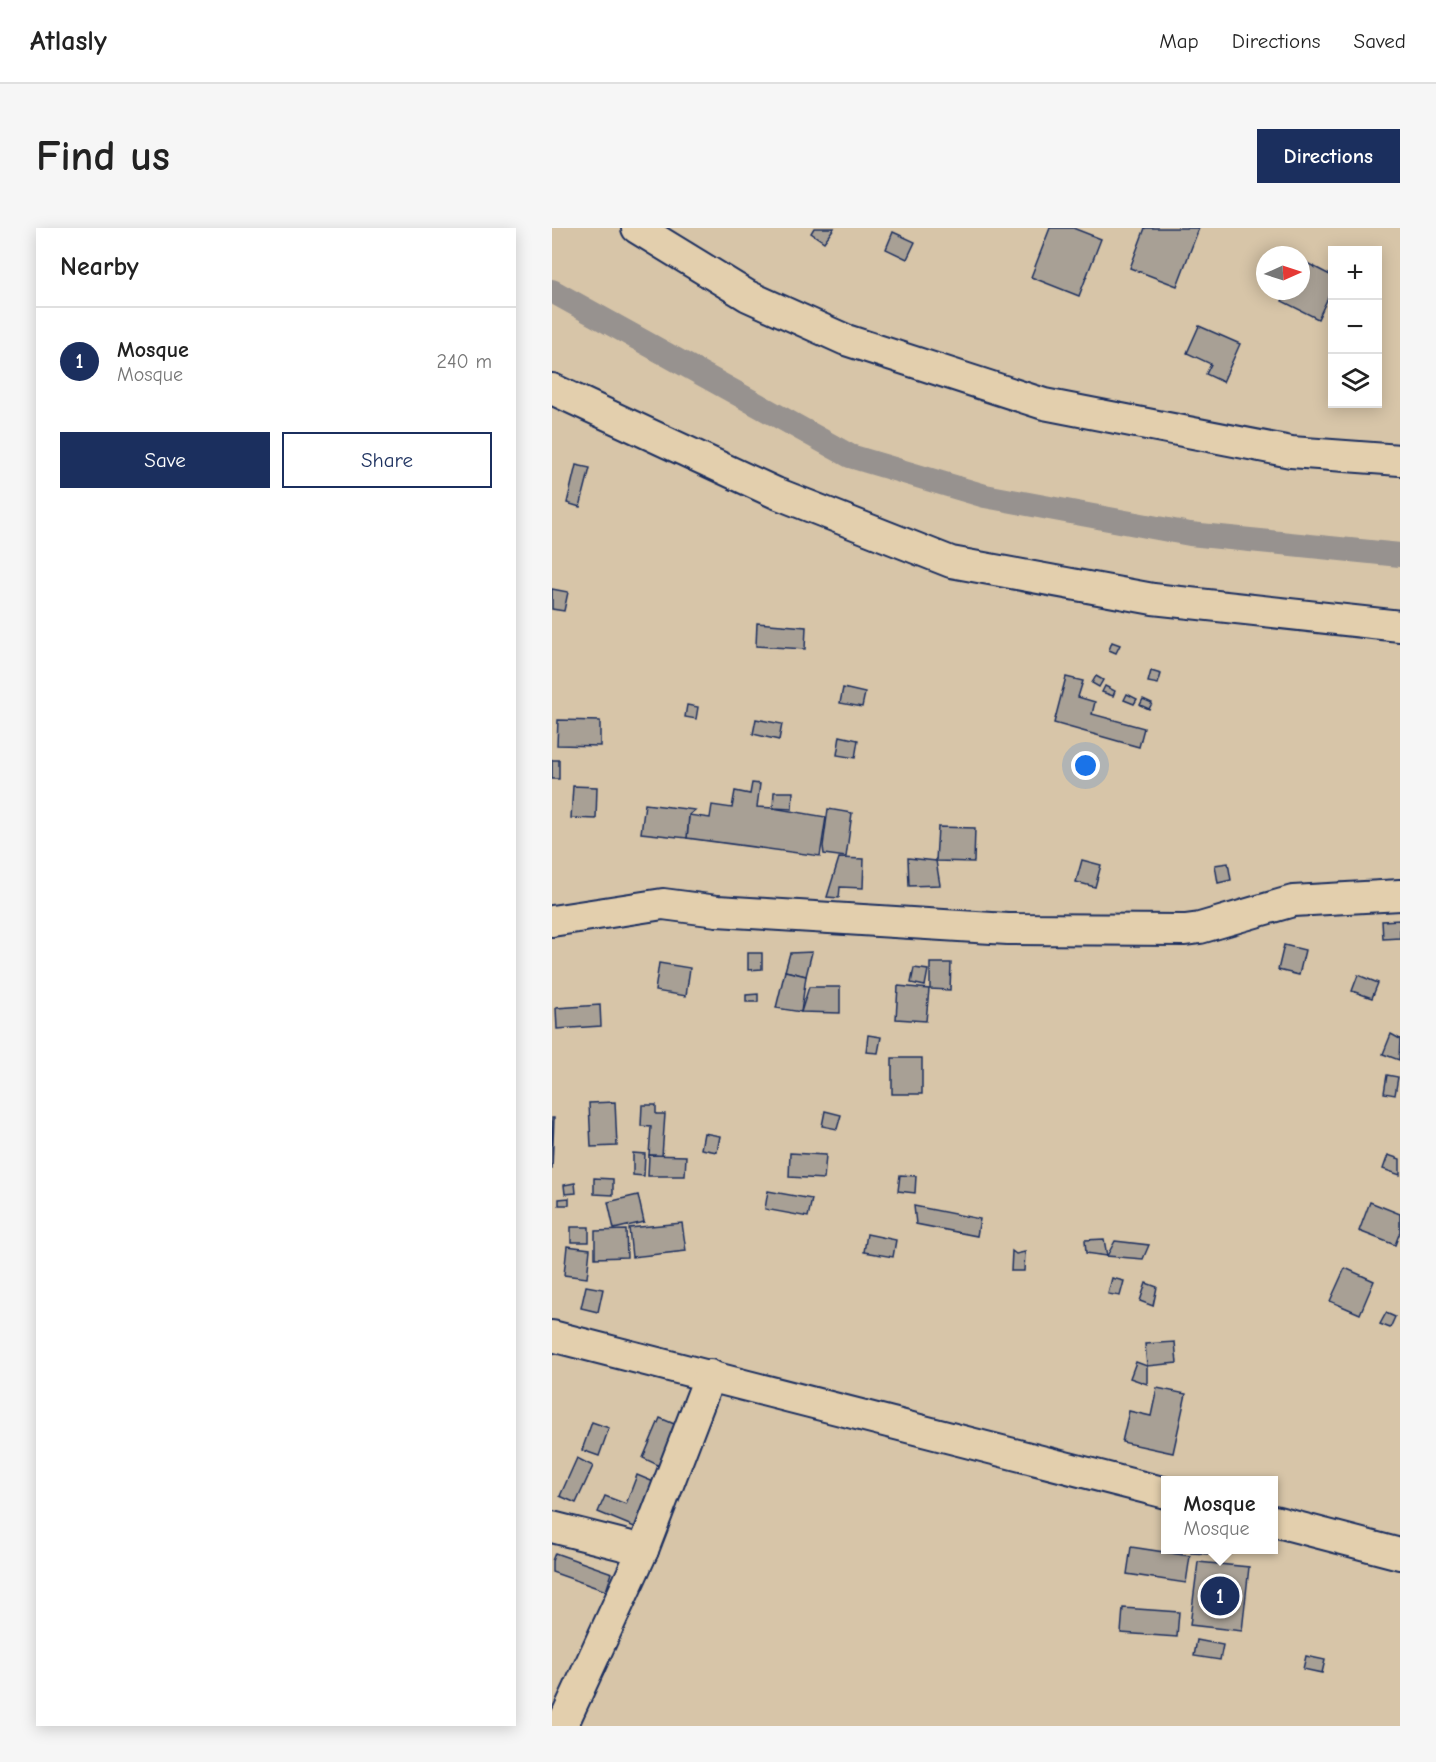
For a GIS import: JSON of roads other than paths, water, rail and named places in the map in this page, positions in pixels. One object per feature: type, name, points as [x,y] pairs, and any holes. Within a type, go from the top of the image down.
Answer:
[{"type":"street","points":[[637,228],[748,296],[846,340],[1044,404],[1291,452],[1400,460]]},
{"type":"street","points":[[552,389],[776,493],[951,562],[1153,599],[1400,626]]},
{"type":"street","points":[[552,921],[663,904],[717,910],[1008,929],[1185,930],[1200,928],[1293,901],[1400,895]]},
{"type":"street","points":[[552,1335],[1161,1492]]},
{"type":"street","points":[[562,1726],[643,1550],[710,1375]]},
{"type":"street","points":[[1278,1522],[1400,1554]]},
{"type":"street","points":[[552,1527],[643,1550]]},
{"type":"waterway","points":[[552,291],[850,456],[985,496],[1190,534],[1400,555]]},
{"type":"place","name":"Mosque","points":[[1220,1596]]}]
